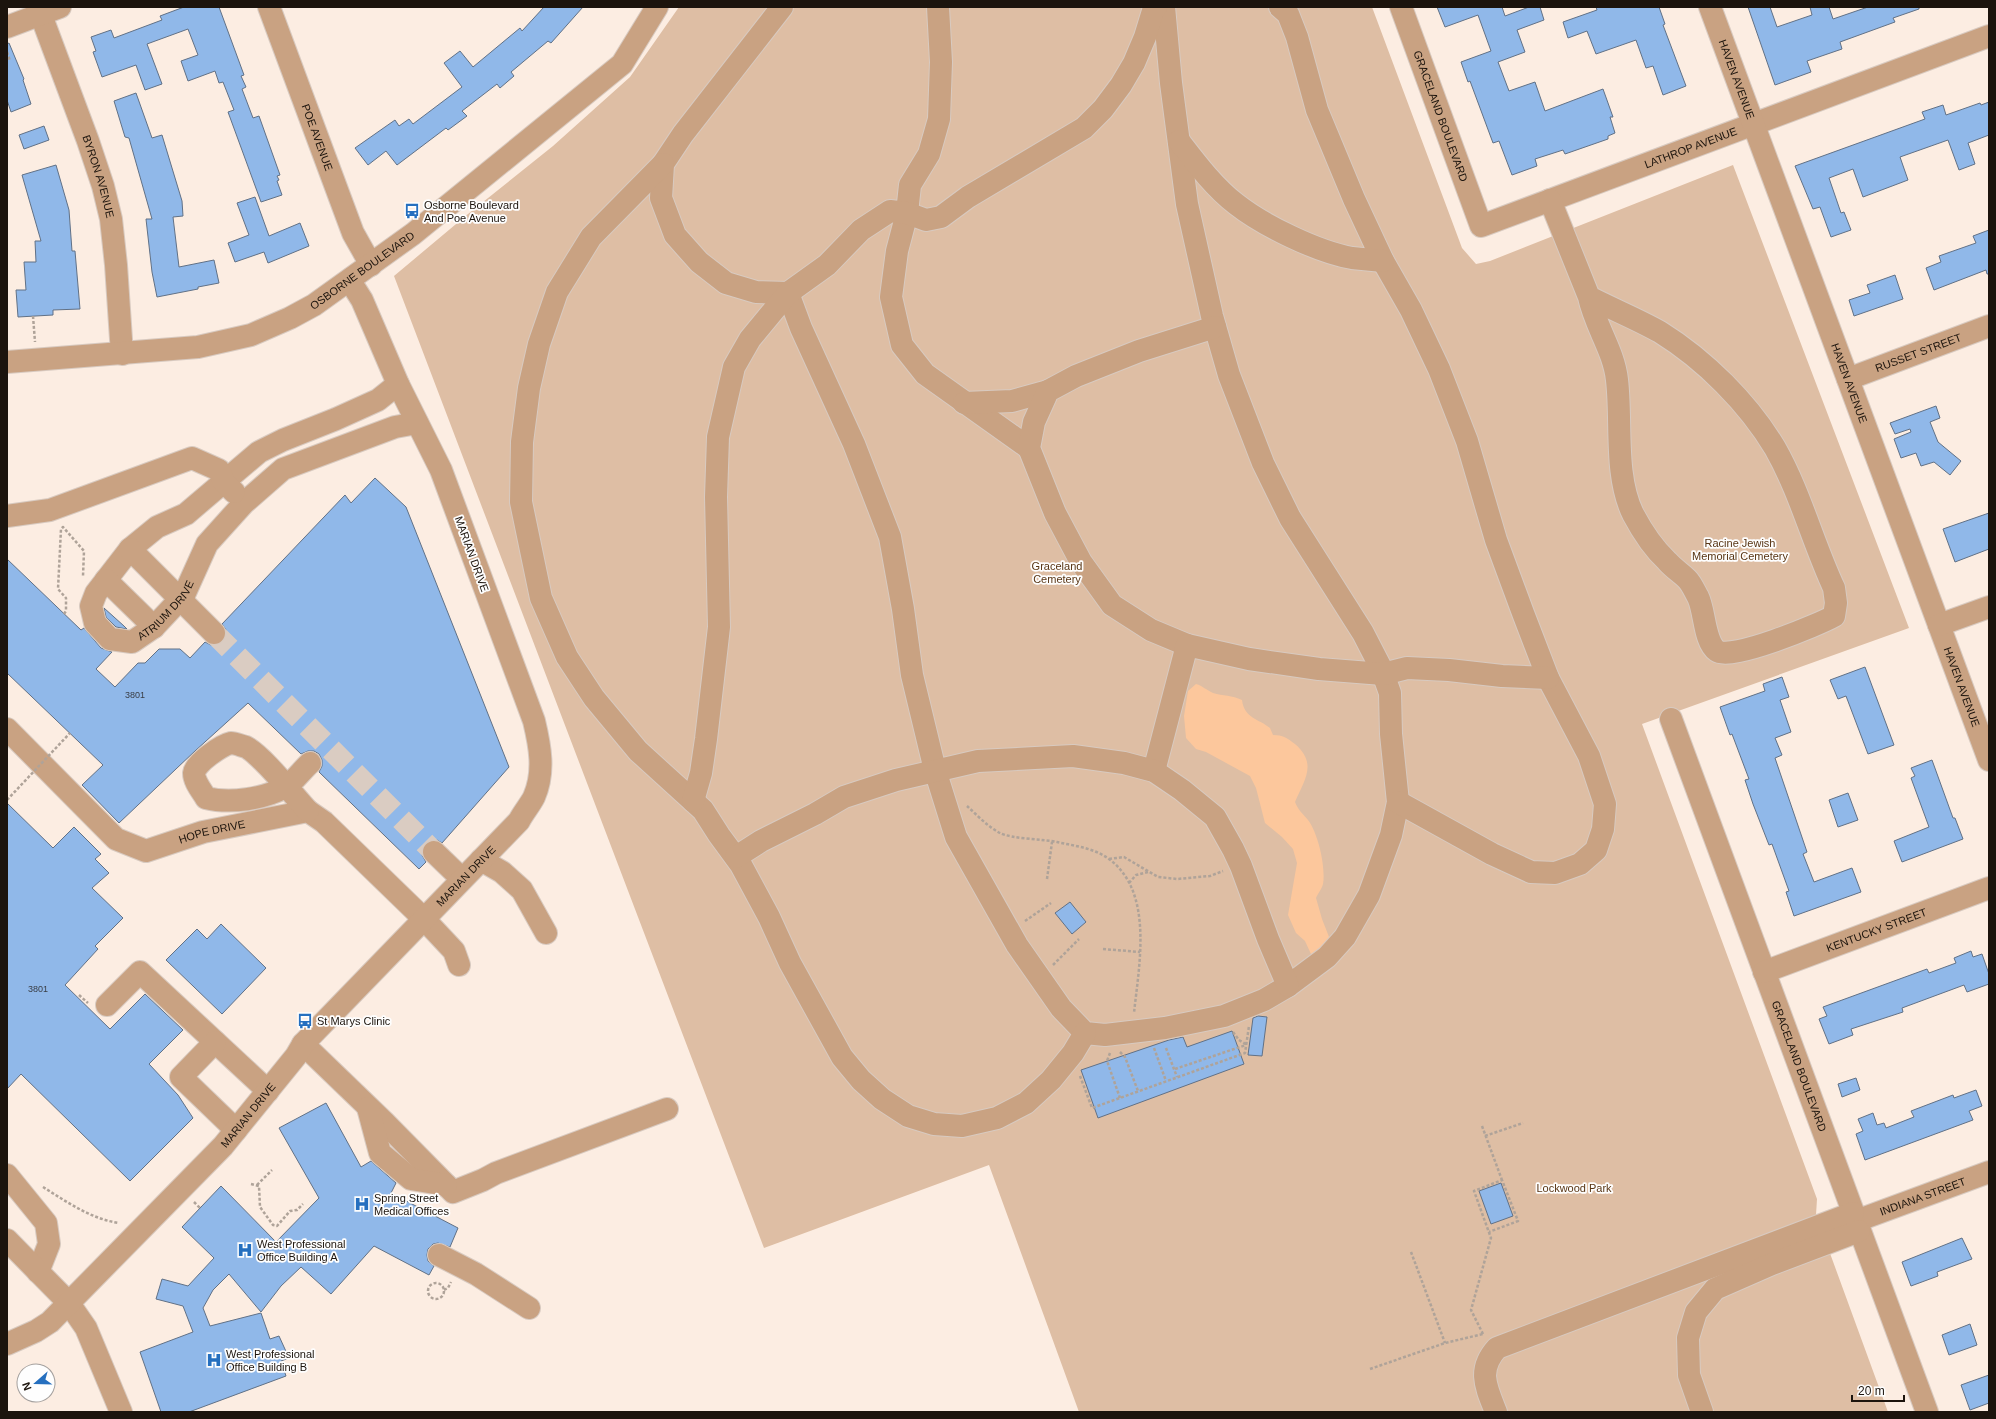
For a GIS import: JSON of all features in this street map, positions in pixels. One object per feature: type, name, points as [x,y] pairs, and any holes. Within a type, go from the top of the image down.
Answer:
[{"type":"street","name":"POE AVENUE","points":[[269,7],[353,233],[371,266]]},
{"type":"street","name":"OSBORNE BOULEVARD","points":[[7,362],[198,348],[251,334],[290,318],[314,305],[371,266],[413,234],[622,64],[657,7]]},
{"type":"street","points":[[782,7],[683,134],[663,164],[591,237],[558,292],[539,344],[529,388],[522,442],[521,502],[541,598],[567,656],[594,698],[638,751],[703,810],[719,835],[736,857],[769,917],[790,963],[842,1057],[861,1080],[882,1099],[908,1116],[934,1124],[962,1126],[997,1118],[1026,1102],[1051,1080],[1068,1060],[1101,1038],[1131,1031],[1156,1032],[1224,1016],[1264,1000],[1288,986],[1327,957],[1345,937],[1369,895],[1391,834],[1398,802],[1391,734],[1390,693],[1383,674],[1363,633],[1290,518],[1263,463],[1229,375],[1215,326],[1187,204],[1164,7]]},
{"type":"street","points":[[938,7],[941,62],[939,119],[929,154],[910,185],[907,213],[897,250],[891,297],[902,345],[925,374],[1029,448],[1062,527],[1081,562],[1112,604],[1151,630],[1187,645],[1249,659],[1319,669],[1383,674],[1407,668],[1449,670],[1502,676],[1548,678]]},
{"type":"street","points":[[693,801],[701,773],[706,740],[719,627],[716,497],[718,437],[734,367],[750,339],[788,293],[827,265],[861,230],[890,211],[907,213],[926,220],[941,217],[968,197],[1084,128],[1103,109],[1128,74],[1145,37],[1156,7]]},
{"type":"street","points":[[1280,7],[1288,14],[1297,37],[1317,110],[1354,199],[1383,261],[1411,310],[1440,369],[1467,441],[1496,540],[1548,678],[1589,756],[1605,804],[1603,830],[1596,850],[1580,864],[1555,873],[1531,872],[1492,854],[1398,802]]},
{"type":"street","name":"GRACELAND BOULEVARD","points":[[1400,7],[1482,226]]},
{"type":"street","name":"HAVEN AVENUE","points":[[1710,7],[1989,760]]},
{"type":"street","points":[[7,27],[46,9]]},
{"type":"street","name":"BYRON AVENUE","points":[[46,9],[103,186],[111,219],[116,265],[122,354]]},
{"type":"street","name":"LATHROP AVENUE","points":[[1482,226],[1989,36]]},
{"type":"street","points":[[1179,140],[1205,173],[1236,204],[1260,220],[1309,244],[1351,258],[1383,261]]},
{"type":"street","points":[[663,164],[661,198],[675,235],[699,262],[726,283],[756,292],[788,293]]},
{"type":"street","points":[[1550,200],[1589,297],[1592,311],[1612,356],[1617,379],[1622,468],[1633,513],[1645,535],[1666,561],[1688,580],[1700,601],[1709,640],[1717,651],[1727,654],[1752,648],[1822,623],[1834,616],[1836,603],[1834,588],[1781,461],[1754,417],[1719,380],[1688,353],[1659,332],[1589,297]]},
{"type":"street","name":"MARIAN DRIVE","points":[[7,1344],[36,1331],[50,1322],[223,1146],[268,1091],[303,1044],[519,820],[534,797],[540,773],[541,749],[534,721],[441,470],[398,384],[362,300],[350,281]]},
{"type":"street","points":[[788,293],[801,328],[854,444],[890,537],[903,609],[912,674],[935,770],[956,837],[1010,932],[1061,1008],[1101,1038]]},
{"type":"street","points":[[964,403],[1012,401],[1048,391],[1076,376],[1139,351],[1215,326]]},
{"type":"street","name":"RUSSET STREET","points":[[1848,379],[1989,326]]},
{"type":"street","name":"ATRIUM DRIVE","points":[[398,384],[378,400],[336,419],[282,440],[259,452],[186,514],[157,527],[130,549],[96,593],[91,606],[95,623],[110,639],[132,642],[154,627],[180,600],[189,587],[207,544],[244,503],[283,469],[395,427],[417,423]]},
{"type":"street","points":[[1029,448],[1034,422],[1048,391]]},
{"type":"street","points":[[7,516],[50,510],[192,458],[219,470],[224,482],[244,503]]},
{"type":"street","points":[[130,549],[214,633]]},
{"type":"street","points":[[106,580],[154,627]]},
{"type":"street","points":[[1939,626],[1989,607]]},
{"type":"street","points":[[1154,771],[1187,645]]},
{"type":"street","name":"GRACELAND BOULEVARD","points":[[1671,719],[1927,1412]]},
{"type":"street","name":"HOPE DRIVE","points":[[7,729],[116,839],[146,851],[203,832],[308,811]]},
{"type":"street","points":[[736,857],[761,841],[816,814],[844,797],[896,780],[935,770],[978,761],[1073,756],[1124,763],[1154,771],[1182,790],[1214,816],[1241,866],[1268,939],[1288,986]]},
{"type":"street","points":[[310,763],[286,787],[308,811],[324,822],[424,919],[454,951],[459,965]]},
{"type":"street","points":[[434,852],[462,880]]},
{"type":"street","points":[[481,860],[502,872],[522,890],[546,933]]},
{"type":"street","name":"KENTUCKY STREET","points":[[1764,972],[1989,888]]},
{"type":"street","points":[[107,1005],[140,972],[268,1091]]},
{"type":"street","points":[[215,1042],[181,1078],[236,1130]]},
{"type":"street","points":[[303,1044],[453,1192],[496,1173],[667,1109]]},
{"type":"street","name":"INDIANA STREET","points":[[1856,1222],[1989,1172]]},
{"type":"street","points":[[7,1175],[46,1223],[49,1244],[38,1272]]},
{"type":"street","points":[[1496,1412],[1484,1378],[1486,1364],[1490,1355],[1498,1348],[1856,1222]]},
{"type":"street","points":[[1702,1412],[1689,1375],[1688,1338],[1696,1312],[1716,1289],[1772,1264],[1856,1222]]},
{"type":"street","points":[[7,1240],[68,1302],[86,1328],[121,1412]]},
{"type":"street","points":[[439,1255],[476,1274],[529,1308]]},
{"type":"path","points":[[7,52],[10,61]]},
{"type":"path","points":[[33,316],[36,360]]},
{"type":"path","points":[[64,614],[66,611],[66,598],[58,589],[61,530],[63,527],[84,551],[83,580]]},
{"type":"path","points":[[7,800],[70,733]]},
{"type":"path","points":[[964,803],[1001,834],[1052,841],[1086,848],[1108,859],[1125,875],[1136,902],[1141,927],[1140,952],[1131,1031]]},
{"type":"path","points":[[1047,879],[1052,841]]},
{"type":"path","points":[[1108,859],[1124,857],[1158,877],[1178,879],[1210,876],[1241,866]]},
{"type":"path","points":[[1129,883],[1136,875],[1148,872]]},
{"type":"path","points":[[1010,932],[1051,903]]},
{"type":"path","points":[[1040,978],[1079,939]]},
{"type":"path","points":[[1103,949],[1140,952]]},
{"type":"path","points":[[1068,1060],[1079,1073],[1092,1108],[1246,1054],[1250,1024]]},
{"type":"path","points":[[1156,1032],[1164,1042],[1178,1077]]},
{"type":"path","points":[[1156,1032],[1154,1046],[1166,1081]]},
{"type":"path","points":[[1101,1038],[1107,1061],[1120,1098]]},
{"type":"path","points":[[1101,1038],[1125,1056],[1138,1091]]},
{"type":"path","points":[[1175,1070],[1247,1045]]},
{"type":"path","points":[[1485,1136],[1523,1123]]},
{"type":"path","points":[[1482,1126],[1518,1221],[1489,1232]]},
{"type":"path","points":[[257,1185],[272,1170]]},
{"type":"path","points":[[1490,1355],[1483,1334],[1471,1310],[1491,1238],[1474,1192],[1502,1180]]},
{"type":"path","points":[[39,1184],[88,1214],[108,1222],[126,1224]]},
{"type":"path","points":[[251,1184],[257,1185]]},
{"type":"path","points":[[257,1185],[260,1192],[260,1207],[273,1225],[277,1226],[290,1211],[297,1210],[303,1204]]},
{"type":"path","points":[[192,1200],[200,1208]]},
{"type":"path","points":[[1412,1252],[1445,1343]]},
{"type":"path","points":[[436,1284],[441,1285],[444,1290],[442,1297],[437,1299],[432,1298],[428,1292],[430,1287],[436,1284]]},
{"type":"path","points":[[1370,1369],[1445,1343],[1483,1334]]},
{"type":"green space","name":"Graceland Cemetery","points":[[679,7],[1372,7],[1462,248],[1476,264],[1490,261],[1733,165],[1909,628],[1642,724],[1817,1199],[1816,1215],[1888,1412],[1079,1412],[989,1165],[764,1248],[394,276],[553,146],[630,77]]},
{"type":"shaded area","points":[[1196,684],[1213,693],[1235,697],[1242,700],[1243,706],[1249,714],[1270,728],[1273,735],[1285,737],[1290,740],[1302,751],[1306,758],[1307,772],[1295,802],[1299,810],[1312,826],[1318,841],[1324,877],[1322,888],[1316,898],[1331,942],[1313,954],[1311,954],[1305,941],[1296,933],[1288,915],[1297,863],[1293,849],[1282,837],[1265,823],[1256,788],[1250,776],[1206,752],[1196,749],[1186,738],[1184,716],[1188,691]]},
{"type":"building","points":[[184,7],[219,7],[244,75],[241,76],[246,87],[242,89],[253,118],[259,116],[280,175],[277,176],[279,180],[277,181],[282,195],[261,202],[228,112],[234,110],[223,82],[219,83],[215,71],[188,81],[181,61],[198,55],[188,29],[147,44],[162,84],[145,90],[136,65],[102,77],[93,52],[96,51],[91,37],[111,30],[114,38],[162,20],[160,16]]},
{"type":"building","points":[[544,7],[583,7],[551,43],[548,41],[511,72],[514,76],[500,88],[497,84],[462,111],[467,116],[448,130],[446,128],[397,165],[386,151],[368,165],[355,148],[395,120],[399,126],[409,119],[413,124],[462,87],[444,63],[460,51],[473,67],[520,28],[522,31]]},
{"type":"building","points":[[1437,7],[1502,7],[1505,16],[1529,7],[1540,7],[1544,20],[1517,30],[1525,52],[1498,62],[1509,91],[1535,82],[1545,111],[1603,89],[1613,117],[1610,117],[1615,133],[1608,136],[1608,139],[1565,154],[1563,150],[1535,159],[1537,166],[1512,175],[1499,141],[1493,143],[1470,81],[1468,82],[1461,62],[1491,51],[1478,15],[1445,27]]},
{"type":"building","points":[[1596,7],[1659,7],[1665,24],[1663,25],[1686,86],[1663,95],[1653,66],[1646,68],[1636,40],[1596,54],[1587,31],[1568,38],[1563,22],[1597,10]]},
{"type":"building","points":[[1748,7],[1770,7],[1777,27],[1812,15],[1810,7],[1829,7],[1833,19],[1868,7],[1919,7],[1919,9],[1893,18],[1895,22],[1840,42],[1842,49],[1807,61],[1811,72],[1775,85]]},
{"type":"building","points":[[9,43],[24,79],[23,80],[31,104],[11,112],[7,100],[7,44]]},
{"type":"building","points":[[136,93],[152,138],[162,135],[182,201],[183,216],[173,217],[179,267],[214,260],[219,283],[198,287],[198,289],[157,297],[152,272],[146,219],[152,219],[129,138],[125,137],[114,101]]},
{"type":"building","points":[[1989,102],[1989,135],[1968,143],[1975,164],[1959,170],[1948,140],[1900,157],[1908,180],[1863,197],[1853,169],[1829,178],[1841,213],[1844,212],[1851,230],[1831,237],[1820,207],[1813,209],[1795,166],[1925,119],[1922,112],[1943,105],[1946,115],[1980,103],[1981,105]]},
{"type":"building","points":[[44,126],[49,140],[24,149],[19,135]]},
{"type":"building","points":[[56,165],[69,210],[72,251],[75,251],[80,309],[53,310],[53,315],[18,317],[16,290],[26,290],[24,262],[36,262],[35,241],[41,241],[22,175]]},
{"type":"building","points":[[255,197],[269,236],[300,223],[309,246],[268,263],[264,252],[235,262],[228,243],[249,235],[237,203]]},
{"type":"building","points":[[1989,230],[1989,274],[1987,274],[1986,270],[1934,290],[1926,268],[1941,262],[1939,256],[1976,243],[1973,236]]},
{"type":"building","points":[[1895,275],[1903,299],[1854,316],[1849,300],[1870,293],[1867,285]]},
{"type":"building","points":[[1936,406],[1940,418],[1930,422],[1938,442],[1961,461],[1950,475],[1934,462],[1921,466],[1916,453],[1901,458],[1894,439],[1911,432],[1910,429],[1895,434],[1890,423]]},
{"type":"building","points":[[375,478],[406,507],[509,767],[442,843],[437,840],[431,840],[425,844],[422,849],[422,855],[426,862],[419,869],[319,772],[322,766],[322,760],[319,754],[314,751],[308,751],[301,754],[248,703],[119,823],[82,785],[103,765],[7,673],[7,559],[81,630],[84,628],[101,648],[112,652],[96,669],[115,687],[138,663],[145,663],[159,649],[180,649],[190,658],[205,642],[211,645],[217,645],[223,642],[226,637],[226,630],[222,624],[345,495],[351,503]]},
{"type":"building","points":[[1989,513],[1989,549],[1955,562],[1943,529]]},
{"type":"building","points":[[104,608],[127,629],[116,627],[106,617]]},
{"type":"building","points":[[1865,667],[1894,745],[1868,754],[1846,696],[1838,699],[1830,680]]},
{"type":"building","points":[[1782,677],[1789,697],[1780,700],[1791,732],[1775,738],[1782,755],[1775,758],[1807,852],[1803,854],[1814,882],[1852,868],[1861,892],[1794,916],[1786,892],[1789,891],[1772,844],[1769,845],[1753,804],[1745,780],[1749,779],[1720,707],[1765,691],[1763,684]]},
{"type":"building","points":[[1932,760],[1953,818],[1955,818],[1963,839],[1902,862],[1894,841],[1929,827],[1911,778],[1915,776],[1911,768]]},
{"type":"building","points":[[1848,793],[1858,820],[1838,827],[1829,800]]},
{"type":"building","points":[[7,803],[53,848],[74,827],[101,854],[95,859],[109,873],[92,888],[123,918],[95,946],[98,949],[65,985],[110,1029],[145,994],[183,1030],[149,1064],[178,1095],[193,1118],[130,1181],[21,1074],[7,1089]]},
{"type":"building","points":[[1070,902],[1086,922],[1072,934],[1055,913]]},
{"type":"building","points":[[221,924],[266,968],[222,1014],[166,960],[197,929],[207,939]]},
{"type":"building","points":[[1971,951],[1973,957],[1982,954],[1989,974],[1989,984],[1967,992],[1964,985],[1902,1008],[1903,1012],[1851,1029],[1853,1035],[1829,1044],[1819,1019],[1827,1016],[1823,1007],[1927,969],[1929,973],[1956,963],[1954,958]]},
{"type":"building","points":[[1258,1016],[1267,1017],[1262,1056],[1248,1055],[1253,1018]]},
{"type":"building","points":[[1232,1031],[1244,1064],[1098,1118],[1081,1070],[1169,1040],[1183,1037],[1187,1047]]},
{"type":"building","points":[[1856,1078],[1860,1090],[1842,1097],[1838,1084]]},
{"type":"building","points":[[1976,1090],[1982,1106],[1969,1111],[1973,1120],[1865,1160],[1856,1134],[1863,1131],[1858,1119],[1873,1113],[1877,1125],[1884,1123],[1886,1128],[1914,1117],[1911,1111],[1953,1095],[1954,1098]]},
{"type":"building","points":[[326,1103],[361,1167],[371,1161],[396,1183],[391,1193],[458,1228],[450,1247],[438,1243],[433,1244],[428,1249],[428,1261],[434,1266],[429,1275],[374,1246],[331,1294],[301,1267],[281,1286],[261,1312],[229,1274],[213,1290],[203,1308],[210,1326],[261,1313],[270,1339],[279,1336],[289,1358],[281,1361],[286,1376],[189,1412],[161,1412],[140,1352],[193,1332],[183,1306],[156,1299],[162,1279],[188,1286],[214,1258],[182,1227],[221,1186],[276,1242],[319,1198],[279,1128]]},
{"type":"building","points":[[1501,1183],[1513,1216],[1491,1224],[1479,1191]]},
{"type":"building","points":[[1962,1238],[1972,1259],[1937,1272],[1938,1276],[1911,1286],[1902,1262]]},
{"type":"building","points":[[1970,1324],[1977,1345],[1949,1355],[1942,1335]]},
{"type":"building","points":[[1989,1375],[1989,1403],[1970,1410],[1961,1385]]},
{"type":"tunnel","points":[[214,633],[434,852]]},
{"type":"place","name":"Osborne Boulevard And Poe Avenue","points":[[412,211]]},
{"type":"place","name":"St Marys Clinic","points":[[305,1021]]},
{"type":"place","name":"Spring Street Medical Offices","points":[[362,1204]]},
{"type":"place","name":"West Professional Office Building A","points":[[245,1250]]},
{"type":"place","name":"West Professional Office Building B","points":[[214,1360]]},
{"type":"park label","name":"Racine Jewish Memorial Cemetery","points":[[1740,549]]},
{"type":"park label","name":"Lockwood Park","points":[[1574,1188]]}]
